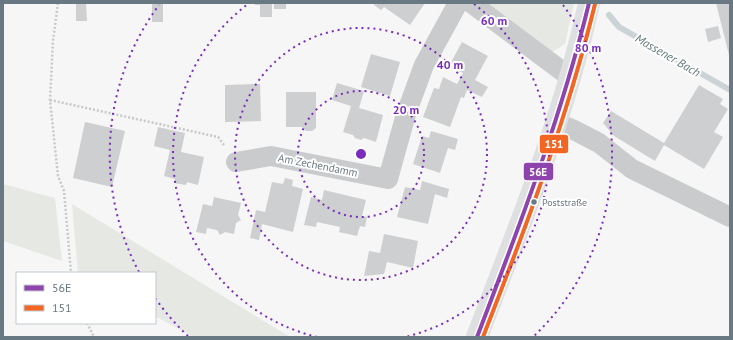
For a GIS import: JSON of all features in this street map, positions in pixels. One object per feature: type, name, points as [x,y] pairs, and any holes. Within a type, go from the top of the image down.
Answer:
[{"type":"main road","points":[[477,337],[557,123],[589,3]]},
{"type":"street","name":"Am Zechendamm","points":[[236,162],[271,156],[388,179],[406,114],[424,65],[458,3]]},
{"type":"street","points":[[471,3],[570,77]]},
{"type":"street","points":[[557,123],[599,143],[632,168],[730,217]]},
{"type":"path","points":[[58,3],[53,41],[50,100],[58,176],[64,190],[71,272]]},
{"type":"path","points":[[50,100],[218,137],[236,162]]},
{"type":"path","points":[[88,324],[94,337]]},
{"type":"shaded area","points":[[484,3],[574,3],[565,44],[552,52]]},
{"type":"shaded area","points":[[3,184],[55,198],[62,261],[3,241]]},
{"type":"shaded area","points":[[72,204],[290,337],[194,337],[156,317],[156,272],[78,272]]},
{"type":"building","points":[[76,3],[86,3],[87,21],[76,21]]},
{"type":"building","points":[[152,3],[163,3],[163,22],[152,22]]},
{"type":"building","points":[[255,3],[272,3],[272,17],[260,17],[260,5],[255,5]]},
{"type":"building","points":[[274,3],[286,3],[286,9],[274,9]]},
{"type":"building","points":[[375,3],[425,3],[410,25],[384,7],[381,10],[374,5]]},
{"type":"building","points":[[716,3],[730,3],[730,55],[729,55]]},
{"type":"building","points":[[718,26],[721,38],[708,42],[705,29]]},
{"type":"building","points":[[462,42],[488,56],[475,80],[488,87],[482,97],[467,90],[464,98],[461,97],[450,127],[423,117],[434,88],[439,89],[443,77],[457,84],[463,73],[449,66]]},
{"type":"building","points":[[371,54],[400,62],[390,96],[361,87]]},
{"type":"building","points":[[337,83],[364,91],[359,108],[383,115],[376,142],[364,138],[361,140],[355,138],[353,135],[343,132],[351,106],[332,100]]},
{"type":"building","points":[[260,84],[261,121],[225,122],[225,85]]},
{"type":"building","points":[[699,85],[723,99],[720,104],[728,109],[714,132],[723,137],[704,169],[664,145],[655,161],[614,136],[603,123],[611,111],[664,143]]},
{"type":"building","points":[[286,92],[316,92],[316,128],[312,131],[306,131],[302,127],[286,127]]},
{"type":"building","points":[[85,122],[125,131],[112,187],[73,178]]},
{"type":"building","points":[[158,127],[185,133],[181,152],[204,157],[198,185],[187,182],[186,185],[174,183],[175,179],[164,176],[170,150],[154,146]]},
{"type":"building","points":[[431,131],[458,139],[455,150],[448,148],[440,173],[413,164],[422,136],[429,138]]},
{"type":"building","points":[[285,178],[293,180],[292,186],[303,189],[293,232],[262,224],[259,240],[250,238],[256,210],[265,212],[272,182],[283,184]]},
{"type":"building","points":[[422,181],[449,189],[447,198],[435,194],[428,224],[397,217],[405,187],[420,190]]},
{"type":"building","points":[[324,190],[366,200],[362,216],[367,217],[365,227],[360,226],[357,236],[339,232],[340,227],[317,222],[316,227],[304,225],[311,197],[322,200]]},
{"type":"building","points":[[214,197],[241,203],[238,215],[241,220],[236,223],[234,234],[225,232],[220,235],[217,230],[207,228],[206,234],[196,232],[203,204],[212,206]]},
{"type":"building","points":[[384,234],[418,241],[413,268],[387,262],[384,274],[364,276],[369,251],[380,253]]},
{"type":"waterway","name":"Massener Bach","points":[[609,15],[619,27],[730,90]]},
{"type":"transit line","name":"56E","points":[[477,337],[538,172],[566,88],[589,3]]},
{"type":"transit line","name":"151","points":[[483,337],[515,255],[559,131],[595,4]]},
{"type":"place","name":"Poststraße","points":[[534,202]]}]
